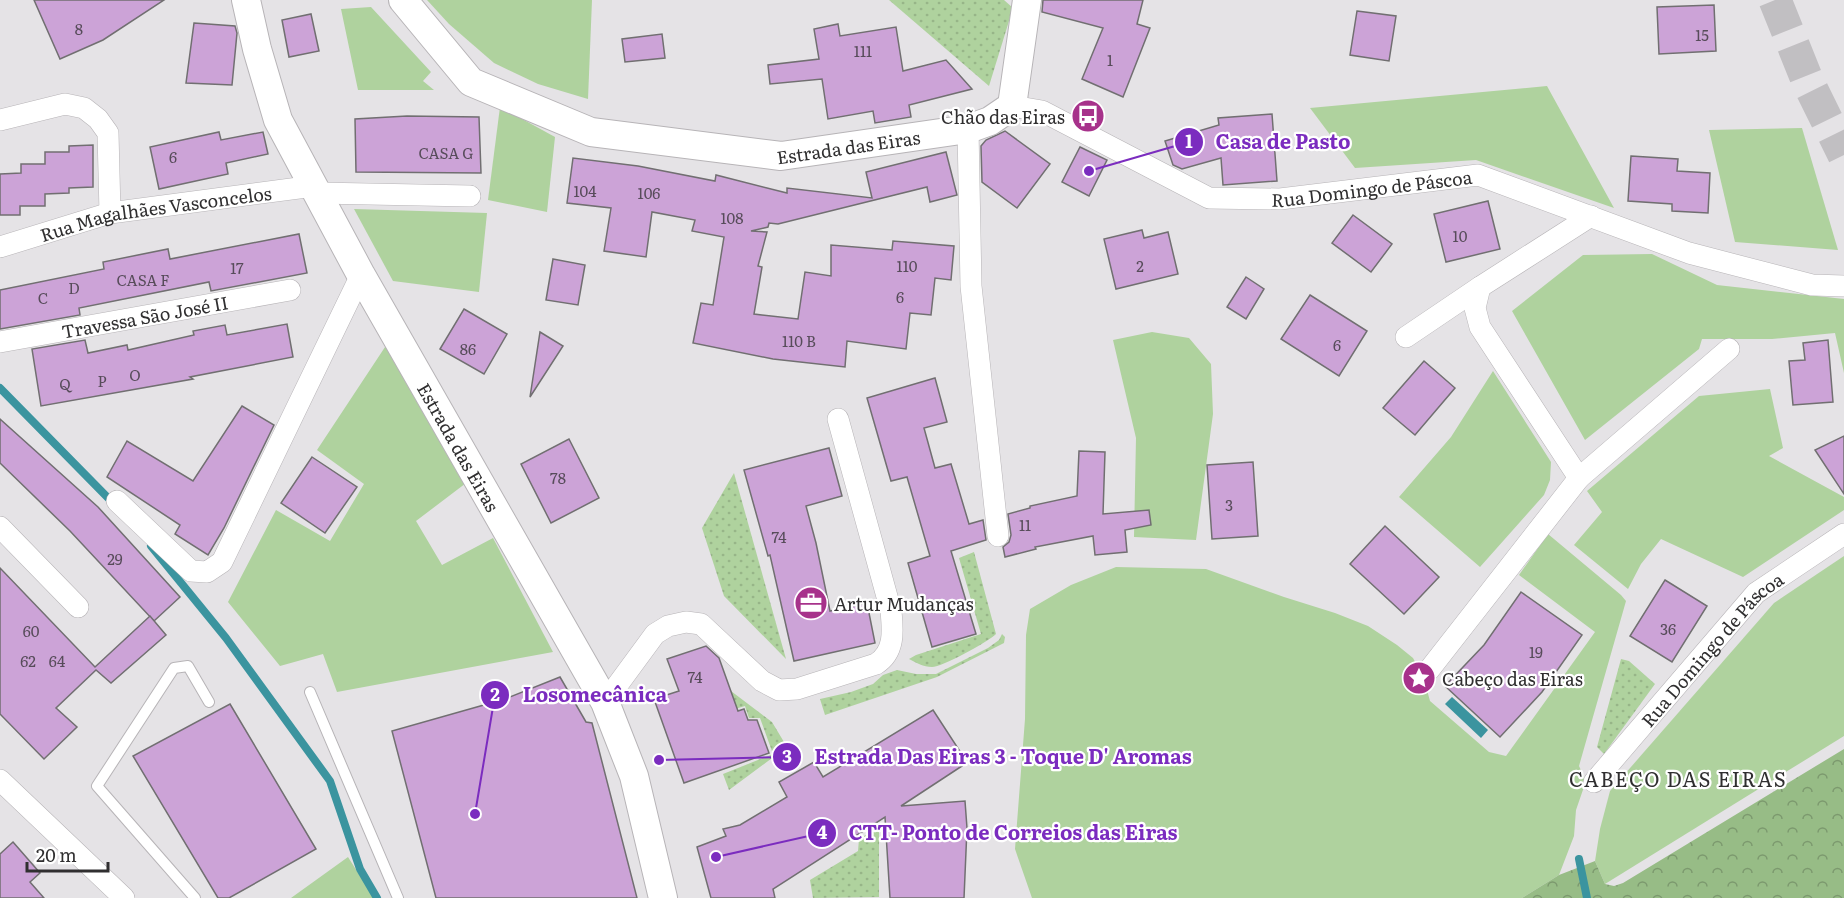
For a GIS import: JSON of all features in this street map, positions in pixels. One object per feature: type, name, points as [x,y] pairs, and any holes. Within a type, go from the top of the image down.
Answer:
[{"type":"street","name":"Estrada das Eiras","points":[[246,0],[257,49],[278,120],[361,275],[605,702],[634,776],[663,898]]},
{"type":"street","name":"Estrada das Eiras","points":[[404,0],[471,82],[591,132],[781,156],[968,129],[990,121],[1012,106]]},
{"type":"street","points":[[1012,106],[1027,0]]},
{"type":"street","points":[[0,120],[65,104],[84,108],[98,118],[108,133],[110,213]]},
{"type":"street","name":"Rua Domingo de Páscoa","points":[[1012,106],[1042,111],[1209,198],[1280,199],[1478,175],[1689,253],[1812,285],[1844,286]]},
{"type":"street","points":[[968,129],[972,286],[998,536]]},
{"type":"street","name":"Rua Magalhães Vasconcelos","points":[[0,247],[110,213],[316,189],[470,196]]},
{"type":"street","points":[[1406,337],[1480,286],[1591,216]]},
{"type":"street","points":[[117,501],[191,571],[207,572],[222,562],[361,275]]},
{"type":"street","points":[[1480,286],[1475,308],[1480,327],[1579,478]]},
{"type":"street","name":"Travessa São José II","points":[[0,342],[290,290]]},
{"type":"street","points":[[1429,670],[1579,478],[1729,349]]},
{"type":"street","points":[[605,702],[655,634],[669,626],[686,622],[701,624],[762,681],[779,690],[797,689],[876,664],[886,657],[893,635],[891,611],[838,419]]},
{"type":"street","points":[[0,526],[78,607]]},
{"type":"street","name":"Rua Domingo de Páscoa","points":[[1594,782],[1756,593],[1844,534]]},
{"type":"street","points":[[0,780],[124,898]]},
{"type":"lane","points":[[195,898],[97,786],[174,668],[188,666],[209,702]]},
{"type":"lane","points":[[310,692],[398,898]]},
{"type":"green space","points":[[427,0],[592,0],[588,99],[538,84],[494,63],[449,24]]},
{"type":"green space","points":[[889,0],[1004,0],[1013,8],[989,86]]},
{"type":"green space","points":[[371,7],[431,72],[423,81],[434,90],[358,90],[341,9]]},
{"type":"green space","points":[[1547,86],[1614,208],[1476,160],[1355,168],[1310,108]]},
{"type":"green space","points":[[500,107],[555,137],[547,212],[488,200]]},
{"type":"green space","points":[[1802,128],[1838,250],[1735,242],[1709,130]]},
{"type":"green space","points":[[354,209],[487,213],[479,292],[393,281]]},
{"type":"green space","points":[[1652,254],[1717,285],[1844,299],[1844,373],[1835,333],[1772,339],[1702,339],[1699,349],[1585,440],[1512,311],[1583,255]]},
{"type":"green space","points":[[1152,332],[1189,338],[1211,364],[1213,414],[1196,540],[1134,537],[1136,438],[1113,340]]},
{"type":"green space","points":[[389,341],[474,477],[416,521],[442,565],[493,538],[553,652],[337,692],[323,654],[280,666],[228,602],[276,510],[330,541],[364,484],[317,450]]},
{"type":"green space","points":[[1493,371],[1551,462],[1550,480],[1544,495],[1480,567],[1399,497],[1451,437]]},
{"type":"green space","points":[[1770,389],[1783,448],[1769,456],[1844,497],[1844,510],[1743,577],[1661,539],[1641,564],[1628,589],[1574,545],[1602,512],[1587,491],[1699,396]]},
{"type":"green space","points":[[734,473],[786,659],[724,596],[702,528]]},
{"type":"green space","points":[[1548,534],[1626,601],[1579,766],[1586,781],[1576,810],[1574,836],[1559,875],[1522,898],[1032,898],[1015,849],[1025,719],[1026,635],[1030,609],[1071,585],[1116,567],[1206,569],[1368,626],[1413,658],[1424,679],[1430,701],[1489,752],[1506,756],[1595,632],[1519,575]]},
{"type":"green space","points":[[974,552],[996,634],[965,654],[945,663],[932,667],[920,665],[909,659],[981,634],[959,558]]},
{"type":"green space","points":[[1844,556],[1844,736],[1605,884],[1595,861],[1600,829],[1610,791],[1774,603]]},
{"type":"green space","points":[[1002,634],[1005,637],[1004,643],[937,677],[825,715],[820,699],[873,684],[883,675],[897,670],[916,674],[936,674],[988,648],[999,640]]},
{"type":"green space","points":[[1621,659],[1629,661],[1655,684],[1604,754],[1597,747]]},
{"type":"green space","points":[[727,688],[772,722],[787,747],[729,790],[723,774],[773,754],[760,718],[749,718],[745,706],[725,712]]},
{"type":"green space","points":[[1844,749],[1844,898],[1522,898],[1559,875],[1595,861],[1605,884],[1614,886],[1623,883]]},
{"type":"green space","points":[[879,827],[879,897],[813,898],[810,880],[858,851],[859,839]]},
{"type":"green space","points":[[348,857],[374,898],[291,898]]},
{"type":"water","points":[[1452,697],[1488,730],[1481,738],[1445,704]]},
{"type":"building","points":[[34,0],[164,0],[103,40],[60,59]]},
{"type":"building","points":[[1043,0],[1143,0],[1137,24],[1150,28],[1123,97],[1082,79],[1103,28],[1042,12]]},
{"type":"building","points":[[1714,5],[1716,51],[1659,54],[1657,7]]},
{"type":"building","points":[[1357,11],[1396,16],[1389,61],[1350,55]]},
{"type":"building","points":[[311,14],[319,51],[289,57],[282,20]]},
{"type":"building","points":[[194,23],[235,26],[237,33],[232,85],[186,83]]},
{"type":"building","points":[[838,24],[840,36],[896,27],[903,71],[946,60],[972,89],[909,105],[911,117],[875,123],[873,111],[828,119],[822,79],[770,84],[768,65],[819,59],[814,29]]},
{"type":"building","points":[[662,34],[665,58],[625,62],[622,39]]},
{"type":"building","points":[[1272,114],[1277,181],[1223,185],[1221,158],[1182,169],[1173,165],[1165,141],[1219,125],[1218,118]]},
{"type":"building","points":[[407,116],[479,117],[481,173],[356,172],[355,119]]},
{"type":"building","points":[[1005,131],[1050,164],[1017,208],[982,182],[981,146],[986,140]]},
{"type":"building","points":[[219,132],[221,140],[263,132],[268,154],[226,163],[228,174],[159,189],[150,147]]},
{"type":"building","points":[[93,145],[93,187],[69,188],[69,193],[45,194],[45,206],[20,206],[20,215],[0,215],[0,174],[21,173],[21,164],[45,164],[45,152],[69,152],[69,146]]},
{"type":"building","points":[[1080,147],[1107,160],[1089,196],[1062,182]]},
{"type":"building","points":[[946,152],[957,195],[930,202],[927,187],[778,224],[769,223],[768,227],[751,231],[767,232],[758,266],[762,267],[754,314],[798,319],[805,272],[831,276],[831,245],[892,250],[893,241],[954,246],[951,280],[935,278],[931,315],[910,313],[906,349],[847,341],[845,367],[773,359],[693,343],[701,303],[713,305],[724,237],[692,231],[695,220],[652,212],[646,257],[604,251],[611,208],[567,203],[573,158],[638,166],[715,181],[716,175],[787,193],[787,188],[872,198],[866,172]]},
{"type":"building","points":[[1631,156],[1678,159],[1677,171],[1710,173],[1708,213],[1672,211],[1672,204],[1628,201]]},
{"type":"building","points":[[1488,201],[1500,249],[1446,262],[1434,214]]},
{"type":"building","points":[[1353,215],[1392,244],[1371,272],[1332,243]]},
{"type":"building","points":[[1142,230],[1144,238],[1168,232],[1178,274],[1116,289],[1104,239]]},
{"type":"building","points":[[299,234],[307,273],[211,291],[209,282],[79,308],[80,315],[0,329],[0,290],[104,269],[103,262],[168,249],[170,259]]},
{"type":"building","points":[[553,259],[585,265],[578,305],[546,300]]},
{"type":"building","points":[[1246,277],[1264,289],[1246,319],[1227,307]]},
{"type":"building","points":[[1310,295],[1367,331],[1339,376],[1281,339]]},
{"type":"building","points":[[464,309],[507,334],[484,374],[440,349]]},
{"type":"building","points":[[287,324],[293,357],[190,377],[193,379],[41,406],[32,349],[85,340],[88,353],[127,345],[128,350],[194,335],[193,331],[225,325],[227,335]]},
{"type":"building","points":[[540,332],[563,346],[530,397]]},
{"type":"building","points":[[1828,340],[1833,402],[1793,405],[1789,361],[1805,360],[1803,343]]},
{"type":"building","points":[[1424,361],[1455,388],[1415,435],[1383,408]]},
{"type":"building","points":[[935,378],[947,422],[924,428],[935,468],[951,464],[969,524],[983,520],[986,540],[951,551],[976,634],[932,647],[908,563],[930,556],[907,477],[891,481],[867,398]]},
{"type":"building","points":[[242,406],[274,425],[224,528],[208,555],[175,534],[180,525],[107,477],[127,441],[193,481]]},
{"type":"building","points":[[0,419],[98,507],[180,597],[154,621],[70,531],[0,463]]},
{"type":"building","points":[[1844,436],[1844,494],[1815,450]]},
{"type":"building","points":[[569,439],[599,498],[551,523],[521,464]]},
{"type":"building","points":[[829,448],[842,496],[806,506],[830,611],[867,603],[875,643],[794,661],[770,555],[768,556],[744,470]]},
{"type":"building","points":[[1079,451],[1105,452],[1103,514],[1149,510],[1151,525],[1125,530],[1127,552],[1095,555],[1093,536],[1035,547],[1036,549],[1005,557],[1003,547],[1009,542],[1011,535],[1008,514],[1030,508],[1030,506],[1077,496]]},
{"type":"building","points":[[312,457],[357,487],[325,533],[281,503]]},
{"type":"building","points":[[1253,462],[1258,536],[1212,539],[1207,465]]},
{"type":"building","points":[[1385,526],[1439,577],[1404,614],[1350,564]]},
{"type":"building","points":[[0,568],[95,667],[150,616],[166,635],[111,683],[96,670],[56,708],[77,727],[44,759],[0,714]]},
{"type":"building","points":[[1665,580],[1707,606],[1672,662],[1630,636]]},
{"type":"building","points":[[1521,592],[1582,635],[1542,692],[1500,737],[1445,686],[1484,645]]},
{"type":"building","points":[[706,646],[719,658],[738,711],[744,709],[748,720],[757,720],[769,753],[684,783],[654,699],[679,691],[667,659]]},
{"type":"building","points":[[560,677],[586,722],[592,723],[637,898],[436,898],[392,731],[505,699]]},
{"type":"building","points":[[230,704],[316,849],[229,898],[218,898],[133,756]]},
{"type":"building","points":[[933,710],[963,756],[957,760],[962,766],[901,806],[965,801],[967,828],[964,898],[890,898],[885,817],[773,889],[775,898],[711,898],[697,847],[726,836],[723,829],[740,825],[787,797],[779,782],[814,762],[823,777]]},
{"type":"building","points":[[13,842],[40,873],[30,882],[44,898],[0,898],[0,854]]},
{"type":"waterway","points":[[0,388],[115,505]]},
{"type":"waterway","points":[[151,546],[226,638],[330,781],[360,869],[377,898]]},
{"type":"waterway","points":[[1579,859],[1587,898]]},
{"type":"tunnel","points":[[1775,0],[1808,82],[1844,155]]},
{"type":"place","name":"Chão das Eiras","points":[[1088,116]]},
{"type":"place","name":"Casa de Pasto","points":[[1089,171]]},
{"type":"place","name":"Artur Mudanças","points":[[811,603]]},
{"type":"place","name":"Cabeço das Eiras","points":[[1419,678]]},
{"type":"place","name":"Estrada Das Eiras 3 - Toque D' Aromas","points":[[659,760]]},
{"type":"place","name":"Losomecânica","points":[[475,814]]},
{"type":"place","name":"CTT- Ponto de Correios das Eiras","points":[[716,857]]},
{"type":"district","name":"CABEÇO DAS EIRAS","points":[[1678,778]]}]
